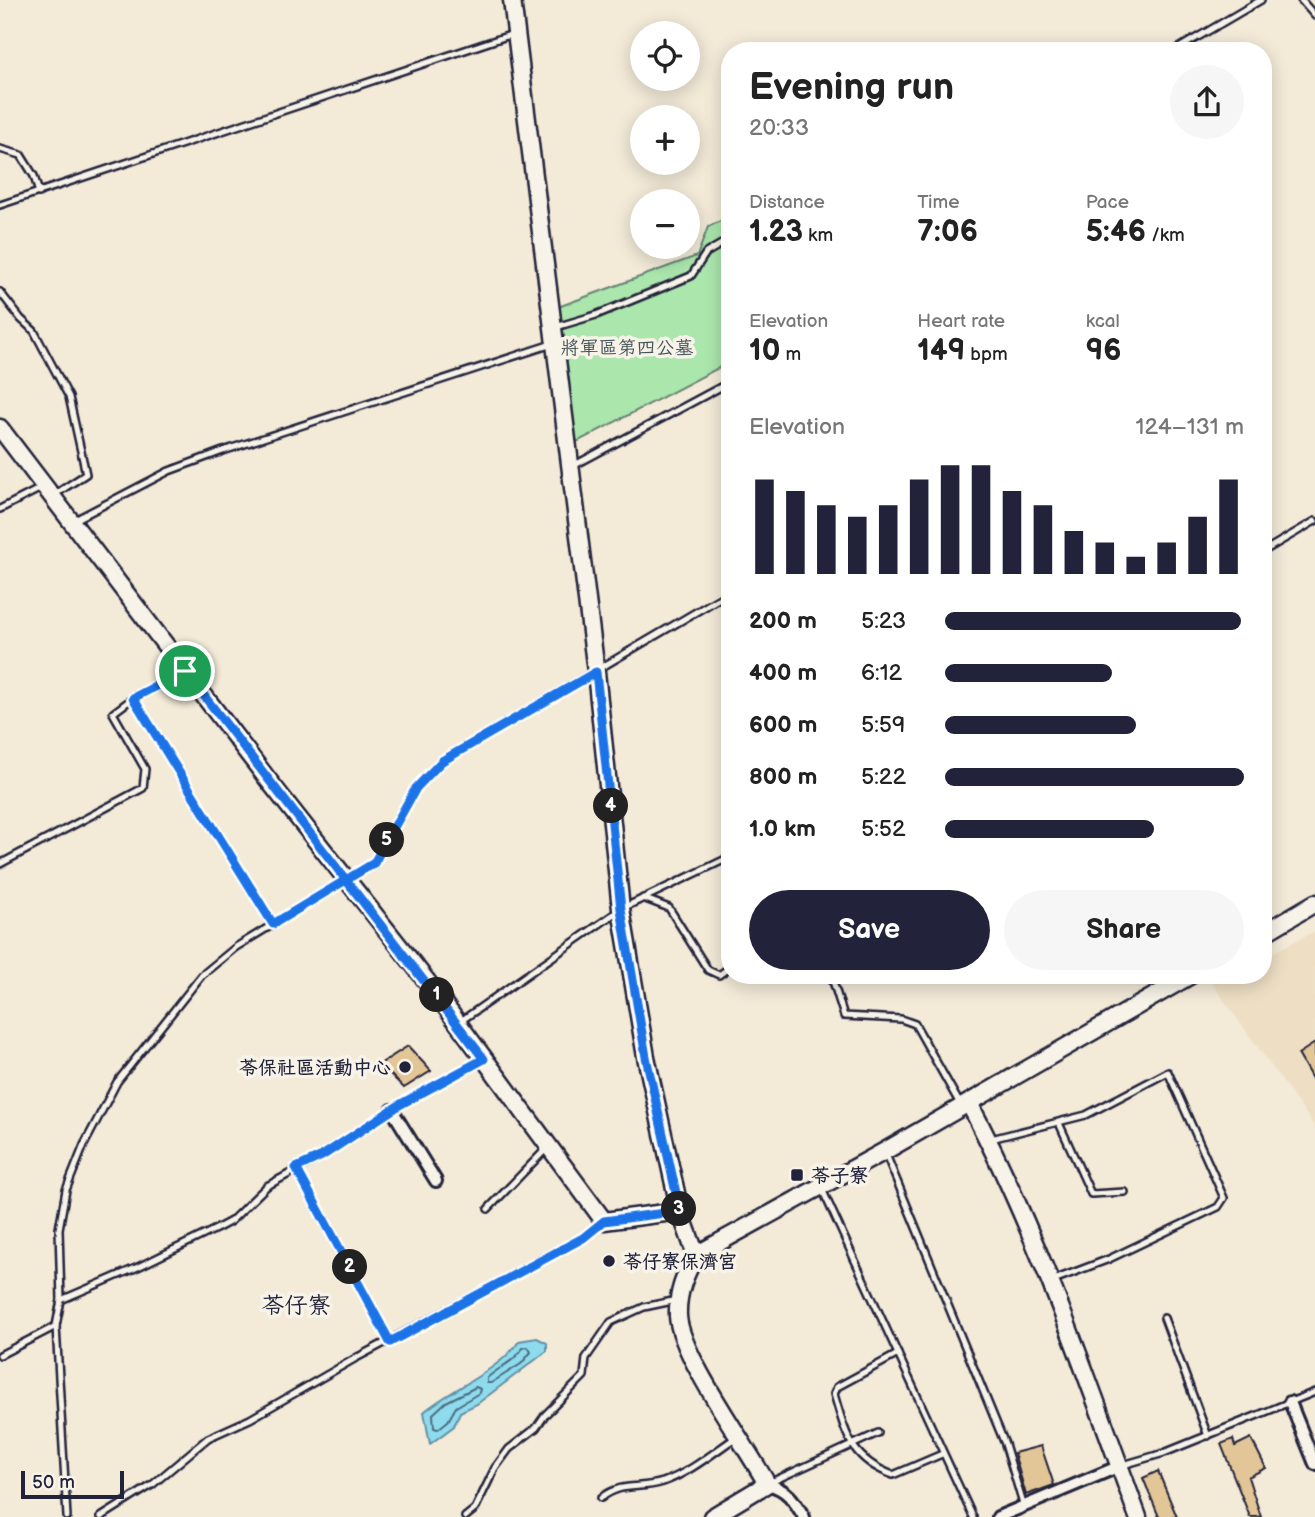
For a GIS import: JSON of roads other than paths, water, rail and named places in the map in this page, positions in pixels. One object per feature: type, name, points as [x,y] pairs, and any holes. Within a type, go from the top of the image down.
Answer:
[{"type":"street","points":[[512,0],[596,672],[621,909],[646,1057],[680,1211],[696,1255]]},
{"type":"street","points":[[0,428],[345,880],[458,1023],[604,1221],[680,1211]]},
{"type":"street","points":[[1272,928],[1315,903]]},
{"type":"street","points":[[767,1484],[688,1345],[678,1320],[678,1300],[685,1276],[696,1255],[965,1105],[1163,984]]},
{"type":"street","points":[[965,1105],[988,1140],[1048,1282],[1139,1517]]},
{"type":"street","points":[[392,1110],[436,1181]]},
{"type":"street","points":[[1290,1402],[1315,1464]]},
{"type":"street","points":[[998,1517],[1023,1504],[1120,1466]]},
{"type":"street","points":[[712,1517],[767,1484],[779,1487],[793,1497],[804,1517]]},
{"type":"lane","points":[[1189,42],[1261,0]]},
{"type":"lane","points":[[1301,0],[1315,16]]},
{"type":"lane","points":[[0,205],[516,33]]},
{"type":"lane","points":[[0,149],[21,155],[34,176],[39,193]]},
{"type":"lane","points":[[73,521],[147,482],[223,450],[554,335],[691,276],[706,253],[721,244]]},
{"type":"lane","points":[[0,292],[34,331],[69,397],[86,474],[0,509]]},
{"type":"lane","points":[[570,467],[721,388]]},
{"type":"lane","points":[[1272,546],[1315,521]]},
{"type":"lane","points":[[67,1517],[56,1326],[61,1300],[59,1229],[66,1190],[84,1145],[117,1082],[202,975],[236,947],[374,863],[416,788],[442,761],[721,597]]},
{"type":"lane","points":[[0,864],[144,788],[145,769],[113,713],[133,698],[185,671]]},
{"type":"lane","points":[[133,698],[273,924]]},
{"type":"lane","points":[[458,1023],[621,909],[721,861]]},
{"type":"lane","points":[[642,898],[669,908],[708,970],[721,974]]},
{"type":"lane","points":[[834,984],[844,1016],[901,1019],[915,1024],[965,1105]]},
{"type":"lane","points":[[61,1300],[138,1267],[232,1221],[267,1186],[322,1156],[392,1110],[484,1059]]},
{"type":"lane","points":[[988,1140],[1086,1115],[1168,1072],[1224,1198],[1218,1207],[1109,1259],[1048,1282]]},
{"type":"lane","points":[[1059,1123],[1091,1194],[1125,1192]]},
{"type":"lane","points":[[488,1209],[549,1146]]},
{"type":"lane","points":[[885,1151],[1005,1444],[1023,1504]]},
{"type":"lane","points":[[296,1168],[390,1342]]},
{"type":"lane","points":[[820,1185],[973,1517]]},
{"type":"lane","points":[[101,1517],[152,1485],[208,1438],[250,1419],[583,1238],[604,1221]]},
{"type":"lane","points":[[465,1517],[475,1508],[488,1480],[509,1449],[536,1428],[545,1415],[584,1376],[586,1358],[611,1322],[644,1307],[678,1300]]},
{"type":"lane","points":[[1164,1318],[1208,1436]]},
{"type":"lane","points":[[0,1355],[56,1326]]},
{"type":"lane","points":[[898,1354],[837,1387],[834,1394],[850,1446],[881,1471],[893,1475],[942,1454]]},
{"type":"lane","points":[[1120,1466],[1208,1436],[1315,1392]]},
{"type":"lane","points":[[767,1484],[878,1433]]},
{"type":"lane","points":[[601,1498],[615,1487],[641,1487],[678,1475],[739,1436]]},
{"type":"water","points":[[537,1338],[547,1343],[547,1351],[477,1404],[460,1412],[454,1426],[430,1444],[424,1412],[489,1370],[519,1341]]},
{"type":"place","name":"苓保社區活動中心","points":[[405,1067]]},
{"type":"place","name":"苓子寮","points":[[797,1175]]},
{"type":"place","name":"苓仔寮保濟宮","points":[[609,1261]]},
{"type":"district","name":"苓仔寮","points":[[296,1305]]},
{"type":"park label","name":"將軍區第四公墓","points":[[627,347]]}]
